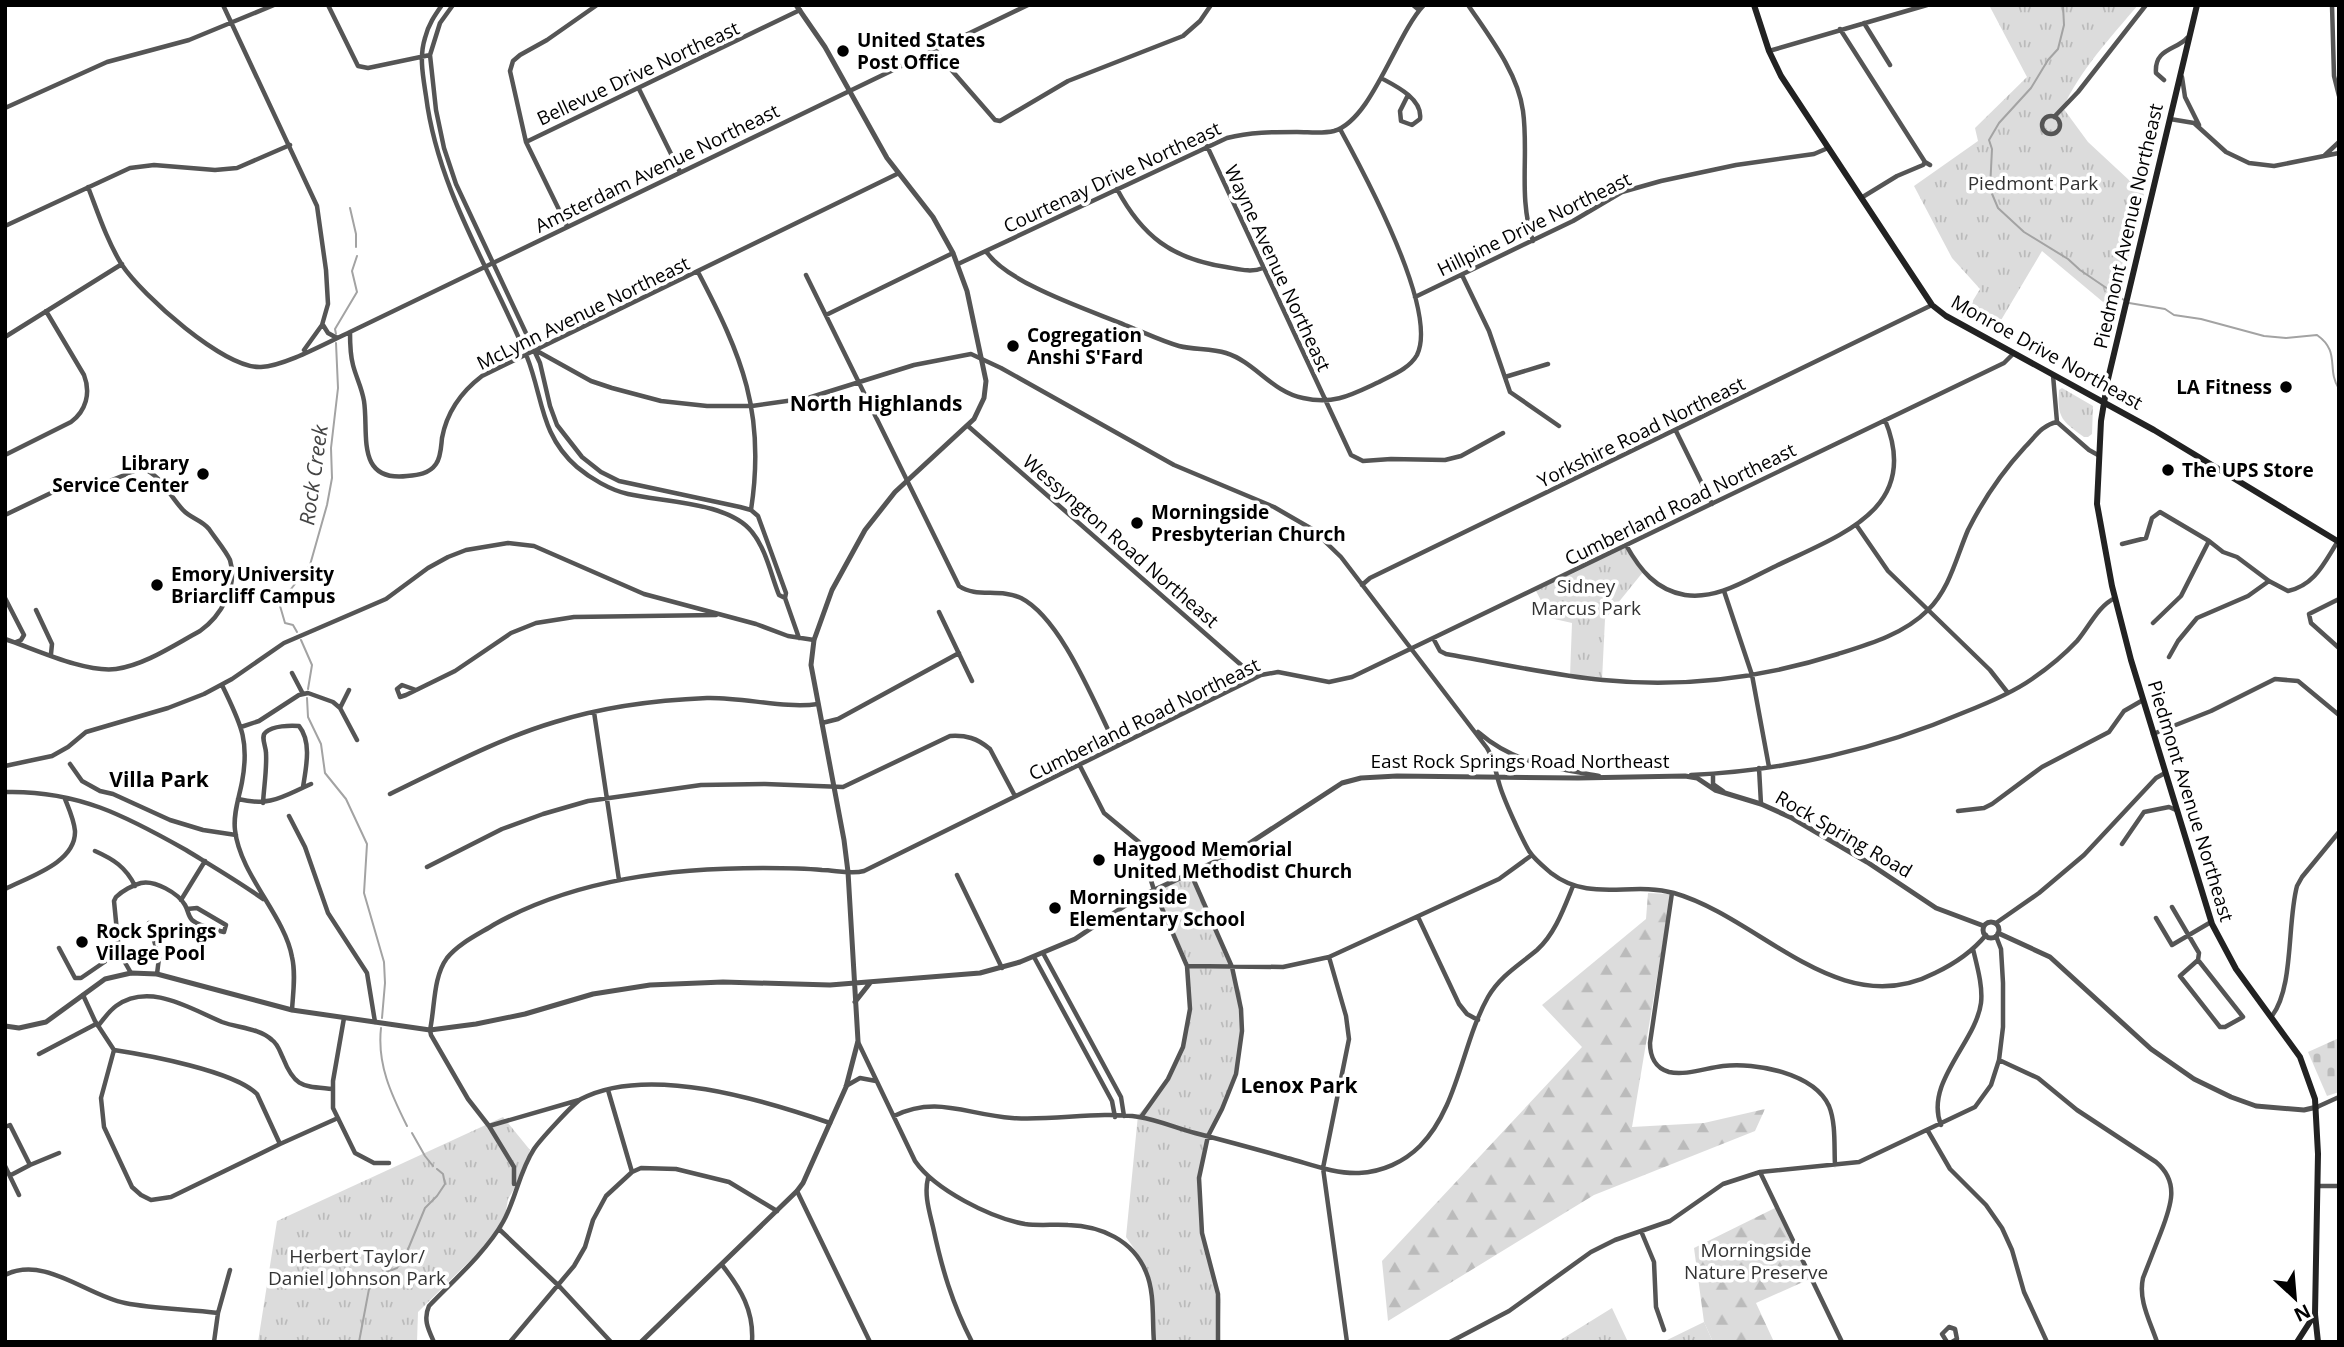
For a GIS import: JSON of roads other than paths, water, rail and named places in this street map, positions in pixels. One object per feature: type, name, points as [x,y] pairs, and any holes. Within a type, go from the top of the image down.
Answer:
[{"type":"main road","name":"Monroe Drive Northeast","points":[[1754,5],[1769,51],[1782,76],[1932,305],[1946,316],[2104,401],[2338,542]]},
{"type":"main road","name":"Piedmont Avenue Northeast","points":[[2197,5],[2104,401],[2098,456],[2099,519],[2115,598],[2143,700],[2211,922],[2226,953],[2300,1057],[2311,1082],[2317,1107],[2315,1314],[2318,1341]]},
{"type":"main road","points":[[2297,1342],[2315,1314]]},
{"type":"main road","points":[[2312,1342],[2318,1341]]},
{"type":"street","points":[[223,5],[290,145],[318,211],[328,299],[322,325],[311,343],[298,355]]},
{"type":"street","points":[[5,108],[107,62],[190,40],[274,5]]},
{"type":"street","points":[[328,5],[358,66],[368,68],[430,55]]},
{"type":"street","points":[[442,5],[428,27],[421,56],[435,145],[451,194],[527,356],[545,419],[576,466],[609,487],[631,495],[730,514],[739,520],[756,537],[779,595],[785,598]]},
{"type":"street","points":[[453,5],[440,23],[430,55],[436,110],[443,143],[456,184],[536,352],[557,425],[576,450],[601,472],[633,485],[751,510],[758,516],[799,638]]},
{"type":"street","points":[[567,226],[526,142],[510,75],[513,61],[520,55],[547,40],[597,5]]},
{"type":"street","name":"Amsterdam Avenue Northeast","points":[[88,187],[122,264],[160,306],[232,360],[247,366],[264,367],[350,332],[1028,5]]},
{"type":"street","points":[[934,50],[995,120],[1000,121],[1068,81],[1183,37],[1200,21],[1211,5]]},
{"type":"street","points":[[1413,5],[1419,10]]},
{"type":"street","points":[[986,251],[996,263],[1055,296],[1176,345],[1228,354],[1287,392],[1303,398],[1334,401],[1404,369],[1412,362],[1419,349],[1420,314],[1371,188],[1339,129],[1353,118],[1381,78],[1408,26],[1424,5]]},
{"type":"street","points":[[1468,5],[1497,50],[1521,99],[1525,202],[1533,241]]},
{"type":"street","points":[[1769,51],[1927,5]]},
{"type":"street","points":[[2054,117],[2059,124],[2058,130],[2051,134],[2046,132],[2042,125],[2043,120],[2054,117],[2078,92],[2146,5]]},
{"type":"street","points":[[2332,5],[2334,76],[2339,96]]},
{"type":"street","points":[[641,1342],[797,1191],[846,1087],[858,1041],[848,872],[811,665],[814,640],[832,590],[852,550],[886,502],[968,426],[978,413],[984,398],[986,381],[982,359],[967,291],[953,253],[933,217],[897,174],[798,8]]},
{"type":"street","name":"Bellevue Drive Northeast","points":[[526,142],[639,89],[798,8]]},
{"type":"street","points":[[1864,23],[1890,65]]},
{"type":"street","points":[[2164,80],[2156,73],[2158,59],[2173,46],[2183,43],[2192,28]]},
{"type":"street","points":[[1840,29],[1927,163],[1897,176],[1861,198]]},
{"type":"street","points":[[2181,71],[2182,84],[2200,129]]},
{"type":"street","points":[[1381,78],[1408,95],[1421,114],[1420,119],[1412,125],[1401,121],[1400,116],[1408,95]]},
{"type":"street","points":[[639,89],[680,172]]},
{"type":"street","points":[[2173,104],[2190,107]]},
{"type":"street","points":[[2170,119],[2188,121],[2226,152],[2249,163],[2274,166],[2339,153]]},
{"type":"street","name":"Courtenay Drive Northeast","points":[[958,264],[1227,138],[1248,133],[1325,132],[1339,129]]},
{"type":"street","points":[[2324,156],[2339,142]]},
{"type":"street","points":[[435,145],[443,143]]},
{"type":"street","points":[[5,226],[130,168],[149,165],[237,169],[290,145]]},
{"type":"street","name":"Wayne Avenue Northeast","points":[[1206,146],[1348,451],[1355,458],[1363,461],[1391,458],[1451,459],[1503,433]]},
{"type":"street","name":"Hillpine Drive Northeast","points":[[1415,297],[1573,221],[1622,192],[1736,165],[1814,154],[1828,148]]},
{"type":"street","name":"McLynn Avenue Northeast","points":[[350,332],[352,362],[365,404],[367,453],[378,470],[394,477],[422,474],[432,468],[439,458],[450,412],[464,390],[482,376],[897,174]]},
{"type":"street","points":[[1117,189],[1143,228],[1175,253],[1211,265],[1251,271],[1263,268]]},
{"type":"street","points":[[826,315],[953,253]]},
{"type":"street","points":[[5,337],[122,264]]},
{"type":"street","points":[[698,272],[736,349],[752,406],[756,458],[751,510]]},
{"type":"street","points":[[806,275],[959,586],[969,592],[995,591],[1011,594],[1025,600],[1038,611],[1073,659],[1116,746]]},
{"type":"street","points":[[1462,275],[1489,331],[1510,392],[1539,415],[1559,426]]},
{"type":"street","name":"Yorkshire Road Northeast","points":[[1362,585],[1370,578],[1932,305]]},
{"type":"street","points":[[5,455],[71,422],[86,403],[87,386],[84,375],[46,311]]},
{"type":"street","points":[[322,325],[328,333],[337,338]]},
{"type":"street","points":[[536,352],[591,381],[637,396],[684,404],[752,406],[808,398],[888,372],[971,354],[1174,465],[1294,516],[1329,543],[1490,754],[1503,794],[1532,855],[1551,873],[1573,886],[1598,890],[1644,888],[1672,892],[1705,905],[1829,975],[1861,986],[1889,987],[1916,982],[1946,968],[1986,935],[1997,935],[2050,957],[2151,1049],[2194,1079],[2231,1097],[2256,1105],[2304,1110],[2339,1097]]},
{"type":"street","name":"Cumberland Road Northeast","points":[[430,1030],[439,972],[448,958],[460,947],[512,915],[546,900],[619,880],[686,871],[787,868],[856,873],[864,871],[1253,679],[1278,672],[1318,681],[1339,681],[1411,649],[2004,363],[2014,353]]},
{"type":"street","points":[[1505,377],[1548,364]]},
{"type":"street","points":[[2053,374],[2057,422],[2098,456]]},
{"type":"street","points":[[534,377],[543,376]]},
{"type":"street","points":[[1626,545],[1643,572],[1666,589],[1694,596],[1724,591],[1857,526],[1879,505],[1892,479],[1894,449],[1885,420]]},
{"type":"street","points":[[1433,638],[1440,651],[1446,654],[1602,680],[1678,682],[1752,675],[1802,665],[1860,647],[1902,629],[1928,610],[1947,583],[1969,530],[1989,494],[2009,466],[2043,428],[2057,422]]},
{"type":"street","name":"Wessyngton Road Northeast","points":[[968,426],[1248,671],[1253,679]]},
{"type":"street","points":[[1676,431],[1712,504]]},
{"type":"street","points":[[568,457],[576,450]]},
{"type":"street","points":[[5,515],[53,492],[107,482],[142,468],[156,475],[183,510],[208,528],[226,552],[230,563],[227,597],[215,618],[200,631],[129,666],[106,669],[85,667],[5,639]]},
{"type":"street","points":[[631,495],[633,485]]},
{"type":"street","points":[[730,514],[732,505]]},
{"type":"street","points":[[2122,544],[2146,538],[2152,518],[2160,512],[2224,552],[2237,557],[2269,582],[2288,592],[2303,587],[2324,565],[2338,542]]},
{"type":"street","points":[[1857,526],[1888,571],[1990,670],[2008,693]]},
{"type":"street","points":[[756,537],[764,533]]},
{"type":"street","points":[[2153,624],[2181,596],[2209,541]]},
{"type":"street","points":[[5,766],[52,756],[86,732],[181,704],[222,685],[284,643],[386,599],[440,560],[466,550],[508,543],[534,546],[645,594],[814,640]]},
{"type":"street","name":"Piedmont Avenue Northeast","points":[[2169,657],[2197,618],[2248,596],[2269,582]]},
{"type":"street","points":[[1724,591],[1752,675],[1769,767]]},
{"type":"street","points":[[5,598],[24,635],[34,648]]},
{"type":"street","points":[[1685,776],[1769,767],[1833,755],[1892,739],[1951,718],[2029,682],[2060,659],[2105,603],[2115,598]]},
{"type":"street","points":[[2339,599],[2309,614],[2309,618],[2311,623],[2339,648]]},
{"type":"street","points":[[36,610],[52,644],[51,654]]},
{"type":"street","points":[[939,612],[972,681]]},
{"type":"street","points":[[416,690],[463,666],[511,634],[547,621],[586,616],[704,614],[731,617]]},
{"type":"street","points":[[15,642],[21,640],[24,635]]},
{"type":"street","points":[[822,723],[838,719],[959,653]]},
{"type":"street","points":[[292,673],[303,694]]},
{"type":"street","points":[[2153,734],[2211,711],[2275,679],[2298,681],[2339,715]]},
{"type":"street","points":[[222,685],[246,742],[246,762],[235,819],[236,835],[248,867],[285,935],[292,956],[292,1010]]},
{"type":"street","points":[[340,708],[349,690]]},
{"type":"street","points":[[241,726],[259,721],[303,694],[333,702],[340,708],[357,740]]},
{"type":"street","points":[[390,794],[485,750],[555,722],[594,712],[708,698],[755,700],[798,706],[818,704]]},
{"type":"street","points":[[1958,811],[1984,808],[1992,804],[2042,767],[2109,732],[2124,711],[2143,700]]},
{"type":"street","points":[[594,712],[619,880]]},
{"type":"street","points":[[1468,723],[1490,742],[1539,766],[1604,776]]},
{"type":"street","points":[[263,803],[266,754],[263,737],[273,728],[292,725],[299,726],[303,731],[306,741],[303,787]]},
{"type":"street","points":[[428,867],[502,829],[543,814],[607,797],[715,785],[844,787],[942,739],[960,735],[976,739],[990,749],[1015,796]]},
{"type":"street","points":[[70,764],[82,781],[100,791],[113,794],[170,820],[204,830],[236,835]]},
{"type":"street","points":[[1079,764],[1104,813],[1139,842],[1154,890],[1187,966],[1190,1009],[1183,1046],[1168,1079],[1141,1117]]},
{"type":"street","points":[[1759,768],[1761,804]]},
{"type":"street","points":[[1986,935],[1984,926],[1988,922],[1996,923],[2084,855],[2156,778],[2165,773]]},
{"type":"street","points":[[1713,774],[1713,784],[1723,791]]},
{"type":"street","name":"East Rock Springs Road Northeast","points":[[5,1026],[33,1027],[46,1022],[105,979],[131,973],[157,974],[292,1010],[430,1030],[525,1014],[593,994],[650,985],[723,982],[853,984],[961,975],[1002,968],[1075,939],[1120,907],[1236,852],[1349,780],[1396,776],[1685,776]]},
{"type":"street","name":"Rock Spring Road","points":[[1685,776],[1697,778],[1715,790],[1761,804],[1837,844],[1936,908],[1984,926]]},
{"type":"street","points":[[238,799],[263,803],[288,796],[311,784]]},
{"type":"street","points":[[5,792],[34,792],[86,802],[123,815],[236,879],[264,899]]},
{"type":"street","points":[[5,889],[53,864],[69,850],[75,831],[65,799]]},
{"type":"street","points":[[2122,844],[2144,812],[2169,807],[2176,810]]},
{"type":"street","points":[[289,816],[305,847],[328,913],[367,973],[375,1022]]},
{"type":"street","points":[[2272,1016],[2279,1006],[2284,985],[2297,886],[2339,832]]},
{"type":"street","points":[[95,851],[119,863],[129,872],[135,886]]},
{"type":"street","points":[[1187,966],[1283,967],[1329,957],[1499,879],[1532,855]]},
{"type":"street","points":[[181,900],[205,861]]},
{"type":"street","points":[[1191,874],[1232,967],[1241,1009],[1240,1053],[1230,1092],[1208,1136],[1200,1164],[1202,1233],[1218,1294],[1218,1342]]},
{"type":"street","points":[[957,875],[1002,968]]},
{"type":"street","points":[[131,973],[119,952],[114,901],[120,893],[151,883],[181,900],[193,921],[224,932],[226,925],[197,908],[187,909]]},
{"type":"street","points":[[894,1116],[913,1108],[931,1105],[1013,1118],[1141,1117],[1323,1168],[1349,1173],[1373,1171],[1398,1162],[1419,1147],[1434,1128],[1486,1000],[1498,982],[1549,937],[1573,886]]},
{"type":"street","points":[[1672,892],[1650,1043],[1653,1060],[1672,1073],[1724,1066],[1747,1066],[1779,1071],[1810,1085],[1823,1096],[1830,1111],[1835,1165]]},
{"type":"street","points":[[2172,907],[2199,953],[2198,960],[2180,976],[2220,1027],[2243,1017],[2198,960]]},
{"type":"street","points":[[1418,917],[1459,1004],[1467,1014],[1478,1020]]},
{"type":"street","points":[[2156,918],[2172,945],[2211,922]]},
{"type":"street","points":[[149,923],[159,958],[157,974]]},
{"type":"street","points":[[1450,1342],[1509,1311],[1591,1252],[1615,1240],[1670,1221],[1723,1184],[1760,1172],[1859,1162],[1968,1112],[1982,1101],[1991,1086],[1999,1060],[2003,983],[1996,923]]},
{"type":"street","points":[[58,948],[75,978],[81,978],[119,952]]},
{"type":"street","points":[[1941,1125],[1938,1114],[1944,1081],[1981,1004],[1973,948]]},
{"type":"street","points":[[1043,953],[1121,1097],[1125,1116]]},
{"type":"street","points":[[1034,957],[1112,1101],[1115,1116]]},
{"type":"street","points":[[1329,957],[1346,1016],[1349,1039],[1323,1168],[1347,1342]]},
{"type":"street","points":[[855,1002],[870,982]]},
{"type":"street","points":[[83,994],[97,1025],[114,1050],[155,1056],[235,1080],[251,1089],[257,1094],[280,1144]]},
{"type":"street","points":[[39,1054],[97,1025],[113,1008],[127,999],[146,996],[167,999],[224,1023],[265,1035],[275,1041],[296,1083],[332,1089]]},
{"type":"street","points":[[344,1018],[332,1089],[333,1108],[355,1153],[374,1163],[389,1163]]},
{"type":"street","points":[[1075,1033],[1084,1029]]},
{"type":"street","points":[[430,1030],[468,1099],[489,1126],[514,1167],[514,1191]]},
{"type":"street","points":[[858,1041],[915,1161],[929,1178],[962,1199],[1011,1221],[1035,1225],[1075,1225],[1098,1230],[1122,1241],[1133,1250],[1148,1275],[1154,1342]]},
{"type":"street","points":[[114,1050],[101,1098],[104,1127],[132,1187],[151,1200],[172,1197],[338,1118]]},
{"type":"street","points":[[1999,1060],[2038,1078],[2077,1110],[2156,1162],[2166,1172],[2172,1187],[2172,1201],[2141,1290],[2157,1342]]},
{"type":"street","points":[[846,1087],[860,1078],[876,1081]]},
{"type":"street","points":[[489,1126],[628,1085],[707,1090],[756,1099],[830,1123]]},
{"type":"street","points":[[608,1090],[632,1172]]},
{"type":"street","points":[[434,1342],[426,1322],[425,1314],[429,1306],[499,1229],[534,1148],[579,1100]]},
{"type":"street","points":[[5,1128],[10,1125],[30,1165]]},
{"type":"street","points":[[1928,1131],[1950,1169],[1986,1205],[2002,1228],[2012,1250],[2024,1292],[2047,1342]]},
{"type":"street","points":[[10,1175],[59,1153]]},
{"type":"street","points":[[5,1166],[19,1195]]},
{"type":"street","points":[[510,1342],[574,1266],[606,1196],[632,1172],[641,1168],[676,1169],[729,1182],[778,1212]]},
{"type":"street","points":[[1760,1172],[1842,1342]]},
{"type":"street","points":[[929,1178],[926,1195],[943,1271],[952,1300],[972,1342]]},
{"type":"street","points":[[2318,1186],[2339,1186]]},
{"type":"street","points":[[797,1191],[870,1342]]},
{"type":"street","points":[[499,1229],[559,1286],[611,1342]]},
{"type":"street","points":[[1642,1231],[1654,1262],[1656,1307],[1664,1330]]},
{"type":"street","points":[[722,1265],[751,1310],[752,1342]]},
{"type":"street","points":[[5,1275],[14,1270],[32,1269],[61,1277],[120,1302],[149,1308],[218,1312]]},
{"type":"street","points":[[214,1342],[218,1312],[230,1270]]},
{"type":"waterway","points":[[2063,5],[2064,25],[2058,49],[2031,88],[1999,123],[1989,140],[1992,149],[1990,189],[1998,208],[2024,232],[2068,259],[2124,300]]},
{"type":"waterway","name":"Rock Creek","points":[[350,208],[356,247]]},
{"type":"waterway","name":"Rock Creek","points":[[336,334],[335,329],[357,292],[352,271],[357,256]]},
{"type":"waterway","points":[[2129,303],[2165,309],[2174,315],[2201,319],[2264,336],[2286,338],[2317,335],[2329,348],[2333,375],[2339,389]]},
{"type":"waterway","name":"Rock Creek","points":[[297,632],[293,625],[285,623],[278,599],[291,589],[310,565],[327,505],[332,478],[331,448],[338,388],[336,343]]},
{"type":"waterway","name":"Rock Creek","points":[[301,640],[312,665],[308,689]]},
{"type":"waterway","name":"Rock Creek","points":[[307,698],[308,717],[321,744],[325,773],[346,799],[367,844],[364,893],[384,962],[382,1018]]},
{"type":"waterway","name":"Rock Creek","points":[[381,1028],[383,1066],[407,1126]]},
{"type":"waterway","name":"Rock Creek","points":[[412,1133],[433,1166]]},
{"type":"waterway","name":"Rock Creek","points":[[359,1342],[369,1289],[387,1272],[397,1268],[404,1259],[425,1208],[445,1184],[443,1174],[437,1169]]},
{"type":"place","name":"United States Post Office","points":[[843,51]]},
{"type":"place","name":"Cogregation Anshi S'Fard","points":[[1013,346]]},
{"type":"place","name":"LA Fitness","points":[[2286,387]]},
{"type":"place","name":"The UPS Store","points":[[2168,470]]},
{"type":"place","name":"Library Service Center","points":[[203,474]]},
{"type":"place","name":"Morningside Presbyterian Church","points":[[1137,523]]},
{"type":"place","name":"Emory University Briarcliff Campus","points":[[157,585]]},
{"type":"place","name":"Haygood Memorial United Methodist Church","points":[[1099,860]]},
{"type":"place","name":"Morningside Elementary School","points":[[1055,908]]},
{"type":"place","name":"Rock Springs Village Pool","points":[[82,942]]},
{"type":"district","name":"North Highlands","points":[[876,403]]},
{"type":"district","name":"Villa Park","points":[[159,779]]},
{"type":"district","name":"Lenox Park","points":[[1299,1085]]},
{"type":"park label","name":"Piedmont Park","points":[[2033,183]]},
{"type":"park label","name":"Sidney Marcus Park","points":[[1586,597]]},
{"type":"park label","name":"Morningside Nature Preserve","points":[[1756,1261]]},
{"type":"park label","name":"Herbert Taylor/ Daniel Johnson Park","points":[[357,1267]]}]
